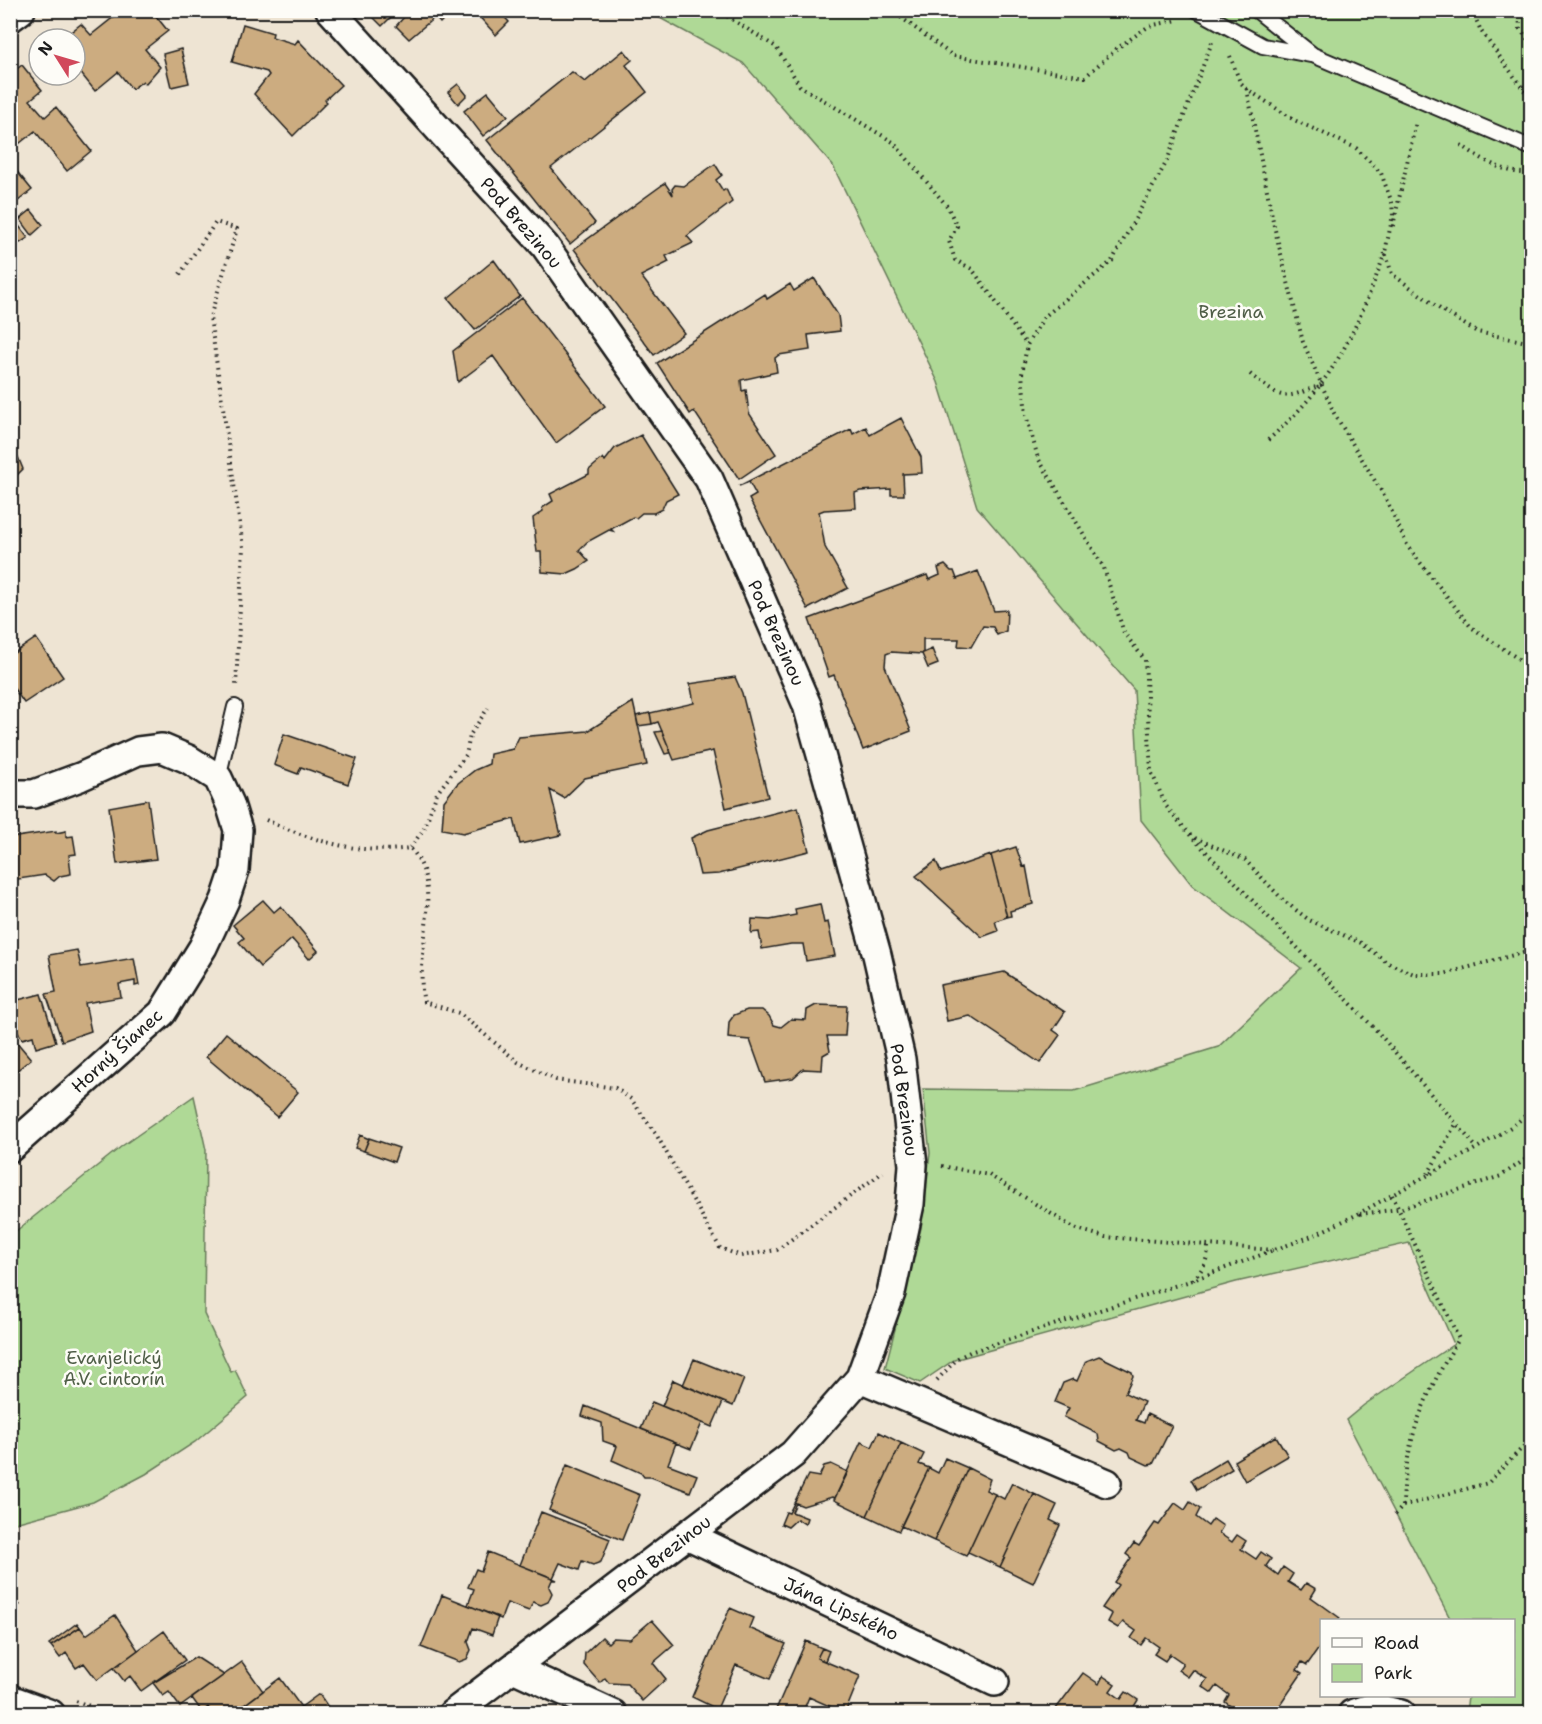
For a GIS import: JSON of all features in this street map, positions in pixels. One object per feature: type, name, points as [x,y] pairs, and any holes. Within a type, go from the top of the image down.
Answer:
[{"type":"street","points":[[10,18],[21,10]]},
{"type":"street","name":"Pod Brezinou","points":[[330,10],[545,246],[709,479],[807,705],[877,955],[924,1165],[910,1204],[891,1293],[860,1378],[793,1454],[452,1713]]},
{"type":"street","points":[[10,794],[34,794],[80,777],[138,751],[162,748],[188,759],[218,778]]},
{"type":"street","name":"Horný Šianec","points":[[10,1148],[162,1013],[184,982],[203,947],[235,870],[238,830],[235,817],[218,778]]},
{"type":"street","points":[[860,1378],[1107,1483]]},
{"type":"street","name":"Jána Lipského","points":[[687,1535],[994,1682]]},
{"type":"street","points":[[513,1668],[614,1713]]},
{"type":"street","points":[[10,1699],[51,1713]]},
{"type":"street","points":[[1352,1713],[1373,1707],[1401,1713]]},
{"type":"lane","points":[[1256,10],[1313,55]]},
{"type":"lane","points":[[1199,12],[1263,46],[1313,55],[1532,148]]},
{"type":"lane","points":[[218,778],[235,707]]},
{"type":"path","points":[[717,10],[776,47],[800,86],[893,142],[947,206],[957,226],[950,241],[955,260],[972,269],[1027,345]]},
{"type":"path","points":[[891,10],[953,56],[1085,77],[1116,48],[1149,26],[1199,12]]},
{"type":"path","points":[[1472,10],[1481,31],[1532,101]]},
{"type":"path","points":[[1519,10],[1520,29],[1532,45]]},
{"type":"path","points":[[1219,23],[1167,161],[1112,261],[1044,317],[1027,345],[1022,374],[1026,415],[1038,458],[1104,568],[1124,633],[1145,660],[1151,771],[1166,806],[1191,837],[1376,1030],[1477,1148]]},
{"type":"path","points":[[1532,344],[1477,332],[1440,309],[1392,274],[1385,252],[1393,215],[1392,202],[1381,173],[1356,148],[1294,120],[1247,89],[1274,226],[1303,342],[1334,413],[1386,499],[1408,547],[1471,627],[1526,663],[1532,672]]},
{"type":"path","points":[[1268,440],[1298,413],[1322,384],[1353,334],[1385,252],[1397,214],[1421,102]]},
{"type":"path","points":[[180,274],[216,222],[237,229],[210,317],[243,547],[235,707]]},
{"type":"path","points":[[1250,374],[1276,395],[1287,397],[1322,384]]},
{"type":"path","points":[[410,848],[424,829],[437,793],[466,755],[470,735],[488,708]]},
{"type":"path","points":[[235,817],[250,812],[306,838],[352,849],[410,848],[421,860],[427,903],[420,987],[424,1002],[459,1012],[518,1062],[556,1080],[615,1088],[631,1100],[656,1134],[720,1248],[741,1256],[777,1250],[892,1165],[924,1165],[989,1175],[1074,1228],[1105,1237],[1273,1250]]},
{"type":"path","points":[[1191,837],[1245,860],[1283,900],[1309,920],[1361,943],[1388,963],[1414,974],[1444,974],[1532,950]]},
{"type":"path","points":[[934,1384],[958,1358],[970,1352],[1193,1280],[1356,1215],[1477,1148],[1532,1110]]},
{"type":"path","points":[[1428,1175],[1456,1122]]},
{"type":"path","points":[[1356,1215],[1400,1209],[1501,1176],[1532,1155]]},
{"type":"path","points":[[1392,1195],[1459,1339],[1432,1382],[1416,1424],[1404,1471],[1403,1506]]},
{"type":"path","points":[[1193,1280],[1203,1269],[1208,1258],[1208,1244]]},
{"type":"path","points":[[1395,1515],[1403,1506],[1488,1483],[1528,1442]]},
{"type":"path","points":[[10,1600],[21,1602],[10,1621]]},
{"type":"green space","name":"Brezina","points":[[647,11],[1531,11],[1531,1713],[1466,1713],[1468,1697],[1515,1697],[1515,1619],[1450,1619],[1346,1420],[1364,1405],[1454,1344],[1409,1243],[1236,1282],[954,1360],[920,1383],[885,1368],[921,1228],[930,1153],[923,1089],[1074,1091],[1218,1047],[1301,968],[1192,885],[1141,820],[1134,690],[977,507],[938,382],[833,166],[743,63]]},
{"type":"green space","name":"Evanjelický A.V. cintorín","points":[[194,1096],[206,1150],[204,1314],[231,1372],[235,1370],[248,1397],[195,1442],[146,1474],[93,1502],[11,1524],[11,1235],[122,1146]]},
{"type":"building","points":[[116,10],[151,10],[168,31],[145,49],[160,67],[145,84],[143,81],[132,89],[118,72],[95,91],[87,81],[87,31],[91,35],[116,15],[114,12]]},
{"type":"building","points":[[371,10],[398,10],[382,26],[369,13]]},
{"type":"building","points":[[400,10],[453,10],[440,23],[435,17],[409,39],[396,26],[405,16]]},
{"type":"building","points":[[473,10],[498,10],[509,22],[496,35]]},
{"type":"building","points":[[243,24],[273,33],[272,37],[295,44],[298,40],[341,85],[293,136],[254,94],[269,75],[267,72],[232,62]]},
{"type":"building","points":[[181,49],[189,83],[171,87],[163,54]]},
{"type":"building","points":[[624,50],[632,60],[626,65],[647,92],[551,168],[595,223],[570,244],[487,140],[572,72],[585,82]]},
{"type":"building","points":[[22,65],[27,71],[27,87],[40,87],[42,90],[30,100],[45,117],[56,107],[91,151],[67,171],[35,131],[10,151],[10,74]]},
{"type":"building","points":[[458,84],[467,95],[458,104],[448,92]]},
{"type":"building","points":[[488,92],[508,116],[483,136],[464,111]]},
{"type":"building","points":[[10,163],[32,190],[13,205],[10,202]]},
{"type":"building","points":[[715,164],[722,175],[716,180],[723,191],[726,189],[732,202],[687,236],[693,243],[666,256],[669,262],[641,276],[684,333],[654,355],[574,249],[665,183],[673,195],[672,189],[675,185],[684,186]]},
{"type":"building","points":[[31,210],[43,225],[32,235],[20,219]]},
{"type":"building","points":[[16,222],[28,238],[20,243],[10,231]]},
{"type":"building","points":[[494,260],[520,296],[475,330],[448,298]]},
{"type":"building","points":[[814,278],[838,315],[840,331],[808,335],[810,350],[779,355],[775,358],[777,372],[741,380],[742,391],[746,390],[749,413],[776,454],[739,479],[694,411],[690,414],[657,363],[765,294],[767,299],[790,284],[794,291]]},
{"type":"building","points":[[522,298],[605,406],[556,443],[493,356],[458,382],[453,351]]},
{"type":"building","points":[[901,418],[921,457],[922,473],[903,474],[904,495],[891,495],[891,489],[860,491],[855,493],[856,508],[819,512],[825,547],[848,588],[808,609],[749,499],[756,495],[749,482],[739,486],[851,429],[853,434],[866,427],[870,435]]},
{"type":"building","points":[[641,435],[678,494],[666,500],[662,509],[654,513],[642,513],[611,529],[613,531],[609,530],[587,542],[579,550],[589,561],[577,569],[566,574],[542,572],[541,552],[537,552],[533,518],[553,501],[550,494],[589,474],[589,470],[603,458],[605,461],[615,448]]},
{"type":"building","points":[[18,457],[23,469],[10,482],[13,477],[10,461]]},
{"type":"building","points":[[945,565],[954,571],[957,579],[978,571],[994,611],[1007,610],[1006,631],[997,635],[993,627],[983,626],[971,647],[958,646],[959,639],[923,639],[923,653],[932,649],[938,664],[928,668],[922,654],[891,652],[886,654],[885,666],[911,731],[863,750],[834,675],[829,677],[809,619],[927,575],[929,580],[940,575],[938,568]]},
{"type":"building","points":[[36,638],[63,677],[24,703],[10,683],[10,656]]},
{"type":"building","points":[[735,677],[742,693],[768,797],[726,808],[713,751],[674,760],[658,722],[652,724],[650,713],[694,703],[689,684]]},
{"type":"building","points":[[633,702],[647,765],[585,778],[564,798],[550,790],[561,835],[520,844],[514,819],[463,833],[442,829],[444,801],[457,784],[475,770],[489,764],[490,754],[513,749],[519,737],[588,731]]},
{"type":"building","points":[[650,713],[652,724],[638,726],[636,716]]},
{"type":"building","points":[[662,731],[671,753],[665,754],[655,732]]},
{"type":"building","points":[[284,734],[357,759],[348,784],[301,767],[298,774],[274,765]]},
{"type":"building","points":[[148,800],[156,859],[117,864],[109,807]]},
{"type":"building","points":[[798,807],[809,851],[719,874],[700,875],[691,838],[708,830]]},
{"type":"building","points":[[56,831],[56,833],[66,831],[66,837],[73,836],[76,854],[69,855],[71,874],[60,876],[54,881],[45,875],[12,880],[10,838]]},
{"type":"building","points":[[1016,847],[1023,867],[1026,866],[1033,904],[1010,911],[1011,916],[1007,917],[991,855]]},
{"type":"building","points":[[991,855],[1007,917],[995,921],[998,931],[982,937],[916,876],[936,861],[941,872]]},
{"type":"building","points":[[263,900],[274,912],[281,906],[318,951],[309,959],[292,939],[260,967],[239,942],[244,938],[233,925]]},
{"type":"building","points":[[820,904],[824,923],[828,922],[835,956],[806,961],[803,944],[762,949],[759,932],[751,933],[752,919],[770,920],[796,915],[795,909]]},
{"type":"building","points":[[77,950],[81,967],[134,958],[139,985],[135,986],[135,981],[119,984],[121,997],[85,1003],[91,1031],[62,1041],[46,994],[56,992],[49,955]]},
{"type":"building","points":[[1004,972],[1065,1012],[1053,1030],[1060,1035],[1040,1063],[970,1016],[947,1021],[940,985]]},
{"type":"building","points":[[41,994],[56,1042],[36,1048],[33,1036],[22,1039],[10,1016],[10,1002]]},
{"type":"building","points":[[816,1005],[847,1006],[845,1036],[827,1036],[830,1051],[823,1055],[822,1070],[803,1069],[793,1078],[765,1082],[750,1040],[728,1038],[729,1022],[734,1015],[747,1010],[762,1010],[774,1025],[781,1027],[791,1019],[806,1020],[807,1010]]},
{"type":"building","points":[[226,1033],[298,1092],[277,1117],[206,1057]]},
{"type":"building","points":[[10,1034],[31,1059],[10,1076]]},
{"type":"building","points":[[360,1135],[369,1139],[364,1151],[355,1148]]},
{"type":"building","points":[[369,1138],[399,1148],[394,1162],[364,1151]]},
{"type":"building","points":[[1099,1356],[1132,1372],[1133,1376],[1125,1393],[1144,1402],[1136,1420],[1144,1423],[1147,1414],[1172,1426],[1153,1464],[1148,1465],[1131,1457],[1129,1452],[1121,1448],[1116,1450],[1099,1441],[1098,1434],[1064,1417],[1069,1408],[1055,1402],[1063,1383],[1073,1379],[1077,1381],[1086,1361]]},
{"type":"building","points":[[694,1359],[744,1379],[733,1406],[683,1385]]},
{"type":"building","points":[[673,1380],[723,1402],[712,1427],[662,1406]]},
{"type":"building","points":[[652,1402],[702,1423],[691,1449],[641,1429]]},
{"type":"building","points":[[585,1406],[676,1443],[668,1464],[697,1475],[690,1492],[651,1477],[644,1477],[641,1473],[612,1460],[617,1446],[603,1441],[602,1423],[582,1416]]},
{"type":"building","points":[[879,1432],[901,1443],[867,1516],[834,1500],[861,1442],[872,1447]]},
{"type":"building","points":[[1276,1436],[1288,1456],[1245,1481],[1234,1461]]},
{"type":"building","points":[[901,1443],[924,1454],[919,1464],[929,1468],[899,1531],[867,1516]]},
{"type":"building","points":[[945,1458],[968,1468],[934,1541],[901,1526],[929,1468],[938,1473]]},
{"type":"building","points":[[1226,1459],[1232,1469],[1197,1490],[1191,1480]]},
{"type":"building","points":[[831,1464],[848,1472],[835,1498],[803,1506],[796,1503],[792,1512],[807,1518],[805,1524],[797,1519],[788,1527],[781,1524],[808,1475],[819,1477],[824,1466]]},
{"type":"building","points":[[567,1465],[640,1495],[622,1540],[549,1510]]},
{"type":"building","points":[[968,1468],[990,1479],[986,1490],[995,1494],[966,1556],[934,1541]]},
{"type":"building","points":[[1012,1483],[1034,1494],[1000,1567],[968,1552],[995,1494],[1004,1499]]},
{"type":"building","points":[[1034,1494],[1057,1505],[1050,1520],[1060,1525],[1033,1583],[1000,1567]]},
{"type":"building","points":[[1190,1502],[1200,1509],[1196,1517],[1208,1526],[1213,1519],[1223,1526],[1219,1533],[1232,1542],[1237,1535],[1246,1541],[1241,1549],[1256,1559],[1261,1552],[1271,1559],[1266,1566],[1278,1575],[1283,1567],[1293,1574],[1288,1582],[1301,1590],[1306,1583],[1316,1589],[1311,1597],[1340,1618],[1320,1619],[1320,1647],[1307,1665],[1302,1662],[1297,1670],[1302,1673],[1274,1714],[1229,1714],[1233,1708],[1225,1702],[1229,1695],[1217,1686],[1212,1693],[1202,1686],[1207,1679],[1193,1670],[1188,1677],[1178,1670],[1183,1663],[1170,1654],[1165,1661],[1154,1654],[1159,1647],[1146,1638],[1141,1645],[1131,1638],[1136,1631],[1123,1622],[1118,1628],[1108,1622],[1112,1614],[1102,1608],[1118,1585],[1114,1582],[1131,1558],[1126,1554],[1134,1543],[1139,1546],[1155,1523],[1159,1525],[1175,1503],[1185,1510]]},
{"type":"building","points":[[541,1512],[610,1539],[601,1562],[593,1565],[582,1561],[579,1570],[560,1563],[553,1578],[520,1565]]},
{"type":"building","points":[[488,1552],[557,1580],[552,1580],[549,1587],[552,1593],[548,1602],[541,1605],[533,1602],[529,1611],[507,1603],[501,1619],[468,1605],[474,1589],[468,1587],[476,1569],[481,1571]]},
{"type":"building","points":[[442,1595],[498,1617],[492,1635],[473,1628],[468,1642],[471,1650],[467,1659],[459,1662],[421,1647]]},
{"type":"building","points":[[730,1608],[753,1618],[749,1628],[786,1644],[770,1679],[736,1665],[717,1709],[692,1697]]},
{"type":"building","points":[[115,1615],[138,1650],[97,1680],[84,1663],[76,1668],[66,1653],[60,1658],[51,1646],[80,1627],[86,1635]]},
{"type":"building","points":[[652,1620],[674,1645],[653,1663],[666,1679],[642,1701],[627,1684],[609,1683],[605,1678],[600,1683],[584,1665],[585,1653],[602,1637],[608,1643],[613,1638],[630,1639]]},
{"type":"building","points":[[77,1623],[80,1627],[51,1646],[49,1644]]},
{"type":"building","points":[[164,1631],[185,1660],[141,1691],[130,1676],[124,1681],[114,1668]]},
{"type":"building","points":[[806,1641],[822,1648],[817,1658],[860,1676],[845,1713],[809,1697],[802,1714],[774,1714]]},
{"type":"building","points":[[822,1648],[829,1651],[825,1661],[817,1658]]},
{"type":"building","points":[[196,1657],[224,1675],[180,1707],[169,1692],[163,1696],[153,1683]]},
{"type":"building","points":[[242,1662],[263,1691],[232,1714],[213,1714],[208,1707],[202,1712],[192,1698]]},
{"type":"building","points":[[1083,1673],[1099,1684],[1103,1676],[1115,1684],[1110,1691],[1121,1699],[1126,1692],[1138,1700],[1133,1708],[1141,1714],[1052,1714]]},
{"type":"building","points":[[280,1678],[301,1707],[292,1714],[232,1714]]},
{"type":"building","points":[[319,1694],[333,1714],[292,1714],[301,1707]]}]
